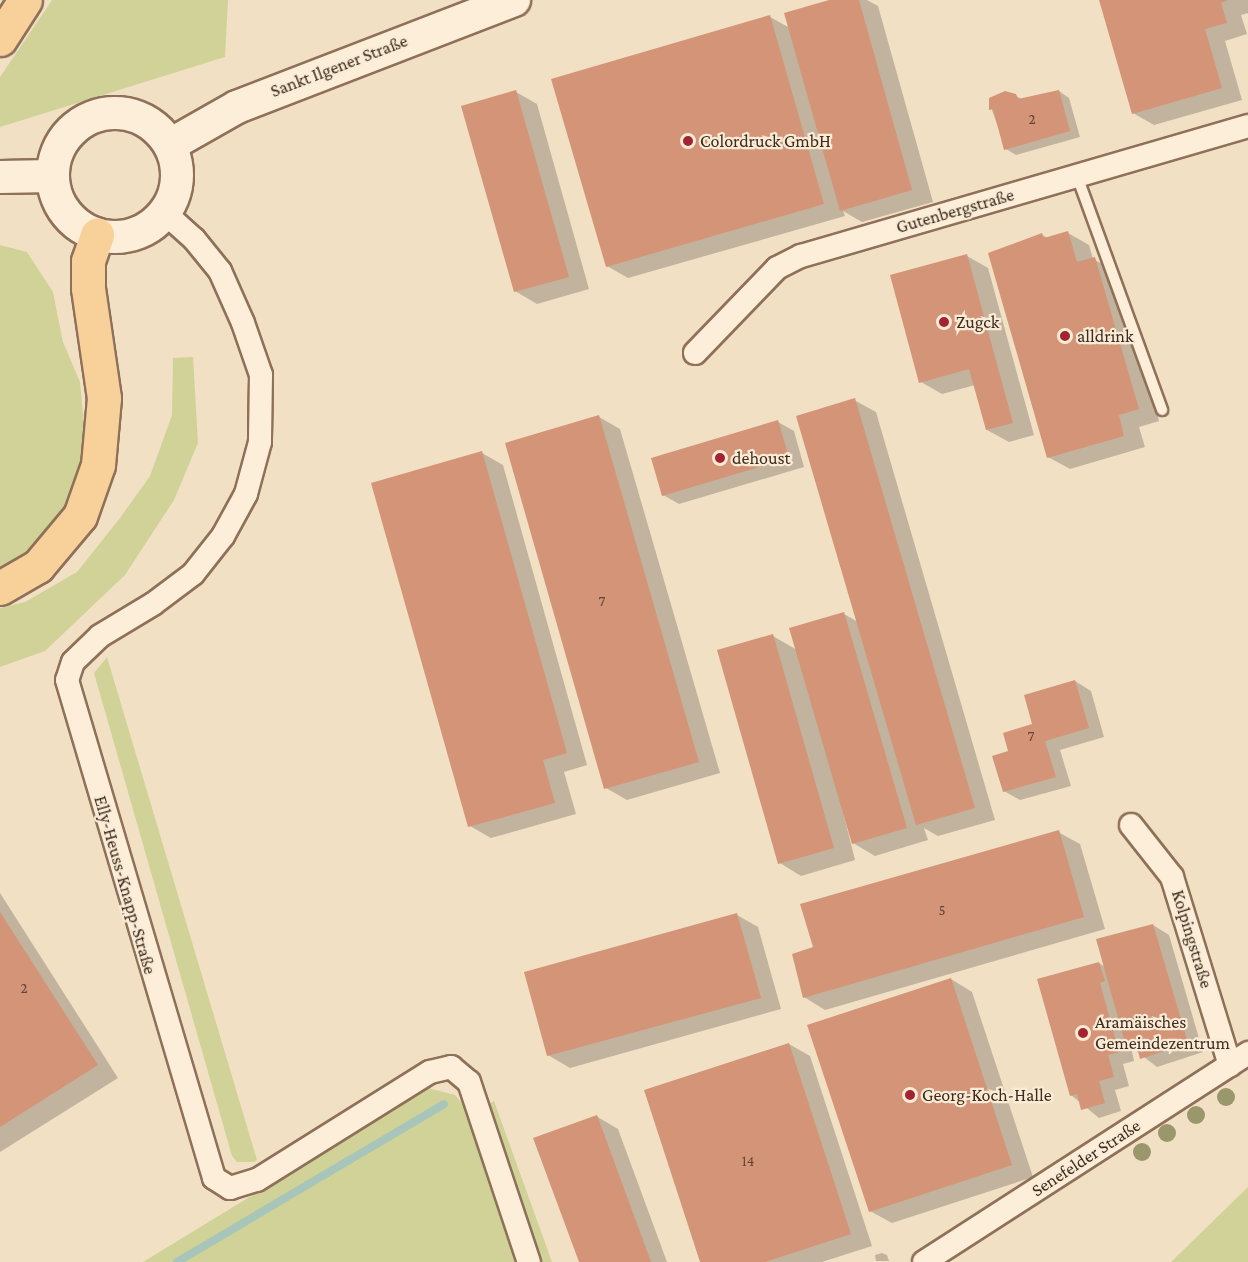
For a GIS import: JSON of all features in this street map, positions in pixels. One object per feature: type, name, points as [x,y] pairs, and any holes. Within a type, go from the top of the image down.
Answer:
[{"type":"main road","points":[[0,39],[25,0]]},
{"type":"main road","points":[[0,588],[39,566],[80,516],[98,465],[104,398],[88,288],[88,261],[97,236]]},
{"type":"street","name":"Sankt Ilgener Straße","points":[[170,145],[257,98],[514,0]]},
{"type":"street","points":[[119,112],[140,118],[157,129],[170,145],[177,173],[176,188],[165,213],[135,235],[97,236],[65,214],[55,196],[52,176],[55,156],[64,138],[80,123],[99,114],[119,112]]},
{"type":"street","name":"Gutenbergstraße","points":[[695,353],[777,268],[801,256],[1248,126]]},
{"type":"street","points":[[0,177],[52,176]]},
{"type":"street","name":"Elly-Heuss-Knapp-Straße","points":[[165,213],[194,239],[220,271],[243,323],[261,375],[260,442],[246,494],[223,536],[193,574],[153,604],[100,636],[73,662],[67,680],[210,1168],[214,1178],[230,1188],[257,1180],[430,1072],[451,1067],[469,1082],[529,1262]]},
{"type":"street","name":"Kolpingstraße","points":[[1131,825],[1172,877],[1239,1059]]},
{"type":"street","name":"Senefelder Straße","points":[[924,1262],[1239,1059]]},
{"type":"lane","points":[[1077,176],[1162,410]]},
{"type":"green space","points":[[52,0],[228,0],[225,57],[0,127],[0,77]]},
{"type":"green space","points":[[0,245],[27,252],[53,292],[63,342],[80,382],[85,436],[75,485],[55,525],[26,558],[0,570]]},
{"type":"green space","points":[[193,357],[198,443],[174,500],[125,575],[45,651],[0,667],[0,608],[25,602],[77,572],[120,518],[150,476],[172,415],[173,358]]},
{"type":"green space","points":[[107,657],[257,1160],[254,1162],[237,1162],[232,1156],[94,673]]},
{"type":"green space","points":[[428,1088],[455,1095],[471,1114],[494,1101],[552,1262],[143,1262]]},
{"type":"green space","points":[[1248,1187],[1248,1262],[1171,1262]]},
{"type":"building","points":[[829,0],[859,0],[912,190],[840,211],[784,13]]},
{"type":"building","points":[[1099,0],[1228,0],[1221,3],[1227,23],[1205,29],[1222,88],[1132,114]]},
{"type":"building","name":"Colordruck GmbH","points":[[770,15],[824,204],[606,267],[551,79]]},
{"type":"building","points":[[516,90],[569,277],[514,292],[461,106]]},
{"type":"building","points":[[1059,90],[1070,131],[1004,150],[993,109],[989,110],[989,98],[1005,91],[1016,94],[1018,99]]},
{"type":"building","name":"alldrink","points":[[1068,231],[1077,262],[1095,257],[1139,409],[1119,415],[1124,436],[1047,458],[988,253],[1042,233],[1044,238]]},
{"type":"building","name":"Zugck","points":[[967,254],[1013,423],[986,430],[969,369],[919,383],[890,275]]},
{"type":"building","points":[[855,398],[975,808],[916,825],[796,416]]},
{"type":"building","points":[[599,415],[699,762],[604,789],[505,443]]},
{"type":"building","name":"dehoust","points":[[778,420],[789,458],[662,496],[651,458]]},
{"type":"building","points":[[482,451],[567,753],[543,760],[555,803],[468,827],[371,483]]},
{"type":"building","points":[[844,612],[907,828],[852,844],[789,628]]},
{"type":"building","points":[[773,634],[834,848],[778,864],[717,650]]},
{"type":"building","points":[[1075,680],[1089,728],[1045,741],[1056,777],[1003,792],[992,756],[1008,751],[1003,733],[1032,724],[1024,695]]},
{"type":"building","points":[[1059,830],[1084,917],[803,998],[792,954],[813,947],[800,904]]},
{"type":"building","points":[[0,912],[98,1065],[0,1127]]},
{"type":"building","points":[[737,913],[761,998],[547,1056],[524,972]]},
{"type":"building","points":[[1153,924],[1188,1043],[1140,1059],[1136,1043],[1126,1046],[1096,939]]},
{"type":"building","name":"Aramäisches Gemeindezentrum","points":[[1099,962],[1105,981],[1100,983],[1119,1052],[1108,1055],[1114,1077],[1099,1081],[1105,1103],[1081,1110],[1077,1094],[1070,1096],[1037,979]]},
{"type":"building","name":"Georg-Koch-Halle","points":[[951,978],[1012,1165],[869,1212],[807,1025]]},
{"type":"building","points":[[789,1043],[851,1234],[765,1262],[700,1262],[644,1090]]},
{"type":"building","points":[[597,1115],[651,1262],[579,1262],[533,1138]]},
{"type":"waterway","points":[[177,1262],[444,1104]]},
{"type":"place","name":"Colordruck GmbH","points":[[688,141]]},
{"type":"place","name":"Zugck","points":[[944,322]]},
{"type":"place","name":"alldrink","points":[[1065,336]]},
{"type":"place","name":"dehoust","points":[[720,458]]},
{"type":"place","name":"Aramäisches Gemeindezentrum","points":[[1083,1033]]},
{"type":"place","name":"Georg-Koch-Halle","points":[[910,1095]]}]
